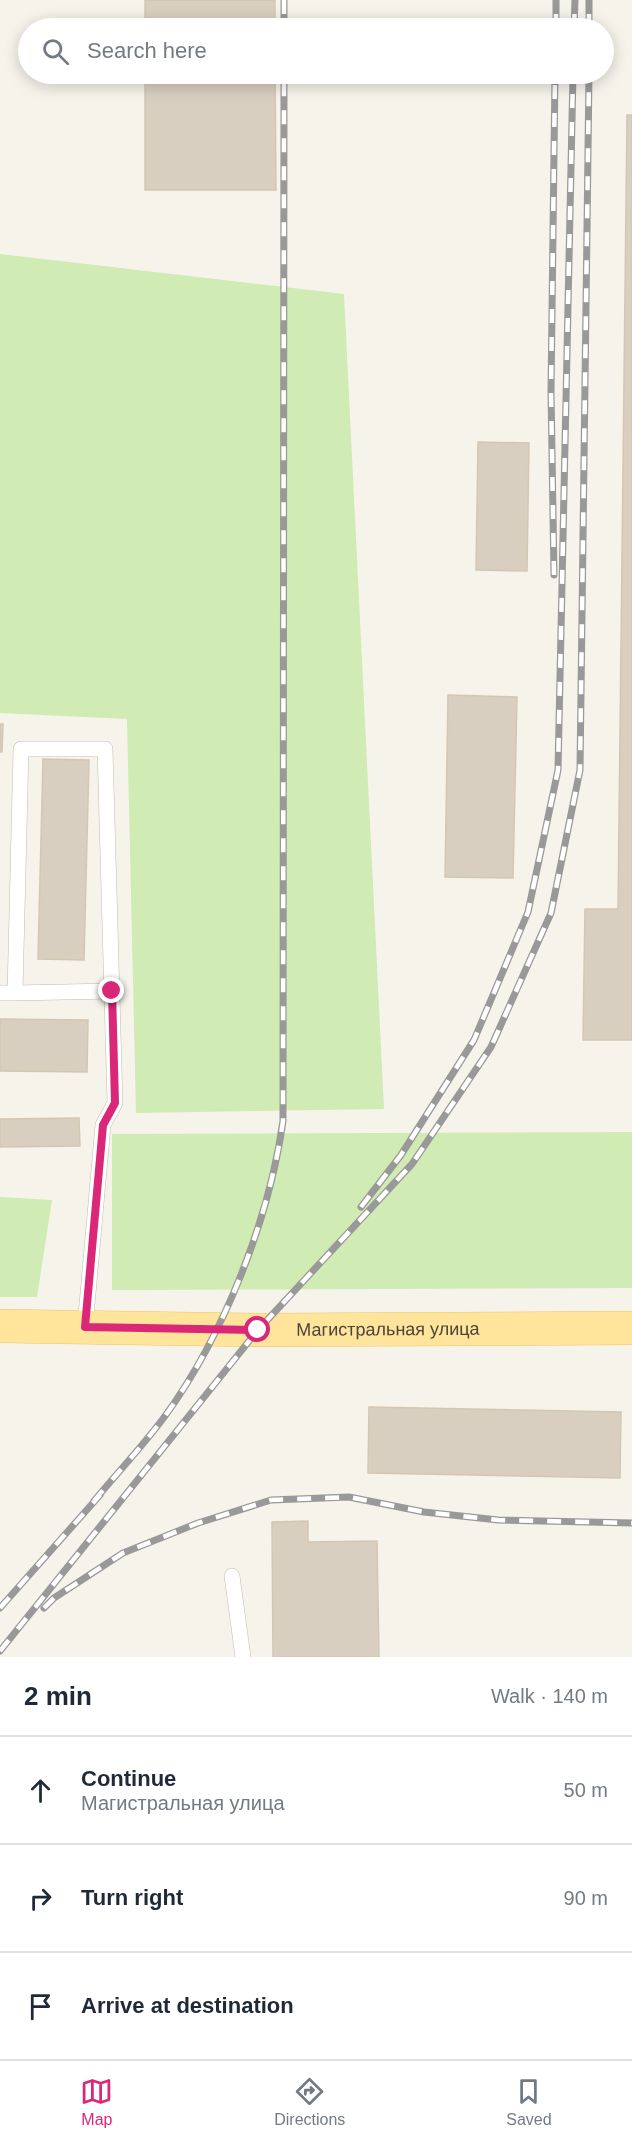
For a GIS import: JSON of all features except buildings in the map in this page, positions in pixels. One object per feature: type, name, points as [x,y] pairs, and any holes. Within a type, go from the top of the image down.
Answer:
[{"type":"main road","name":"Магистральная улица","points":[[0,1326],[632,1328]]},
{"type":"lane","points":[[85,1327],[103,1125],[115,1103],[112,991],[105,749],[21,749],[7,993],[112,991]]},
{"type":"lane","points":[[232,1576],[243,1657]]},
{"type":"green space","points":[[0,254],[344,294],[384,1109],[136,1113],[127,719],[0,713]]},
{"type":"green space","points":[[632,1132],[632,1288],[112,1290],[112,1134]]},
{"type":"green space","points":[[0,1197],[52,1200],[37,1297],[0,1297]]},
{"type":"railway","points":[[284,0],[284,18]]},
{"type":"railway","points":[[556,0],[556,18]]},
{"type":"railway","points":[[574,18],[575,0]]},
{"type":"railway","points":[[589,0],[589,18]]},
{"type":"railway","points":[[94,1501],[165,1416],[206,1350],[225,1313],[241,1275],[267,1197],[283,1121],[284,84]]},
{"type":"railway","points":[[554,575],[551,392],[555,84]]},
{"type":"railway","points":[[361,1207],[401,1155],[474,1040],[528,912],[558,770],[573,84]]},
{"type":"railway","points":[[0,1651],[258,1330],[412,1164],[491,1047],[551,913],[580,770],[589,84]]},
{"type":"railway","points":[[0,1608],[100,1495]]},
{"type":"railway","points":[[44,1608],[54,1598],[123,1553],[198,1523],[271,1500],[349,1497],[424,1512],[498,1520],[632,1523]]},
{"type":"route","points":[[112,991],[115,1103],[103,1125],[85,1327],[258,1330]]}]
